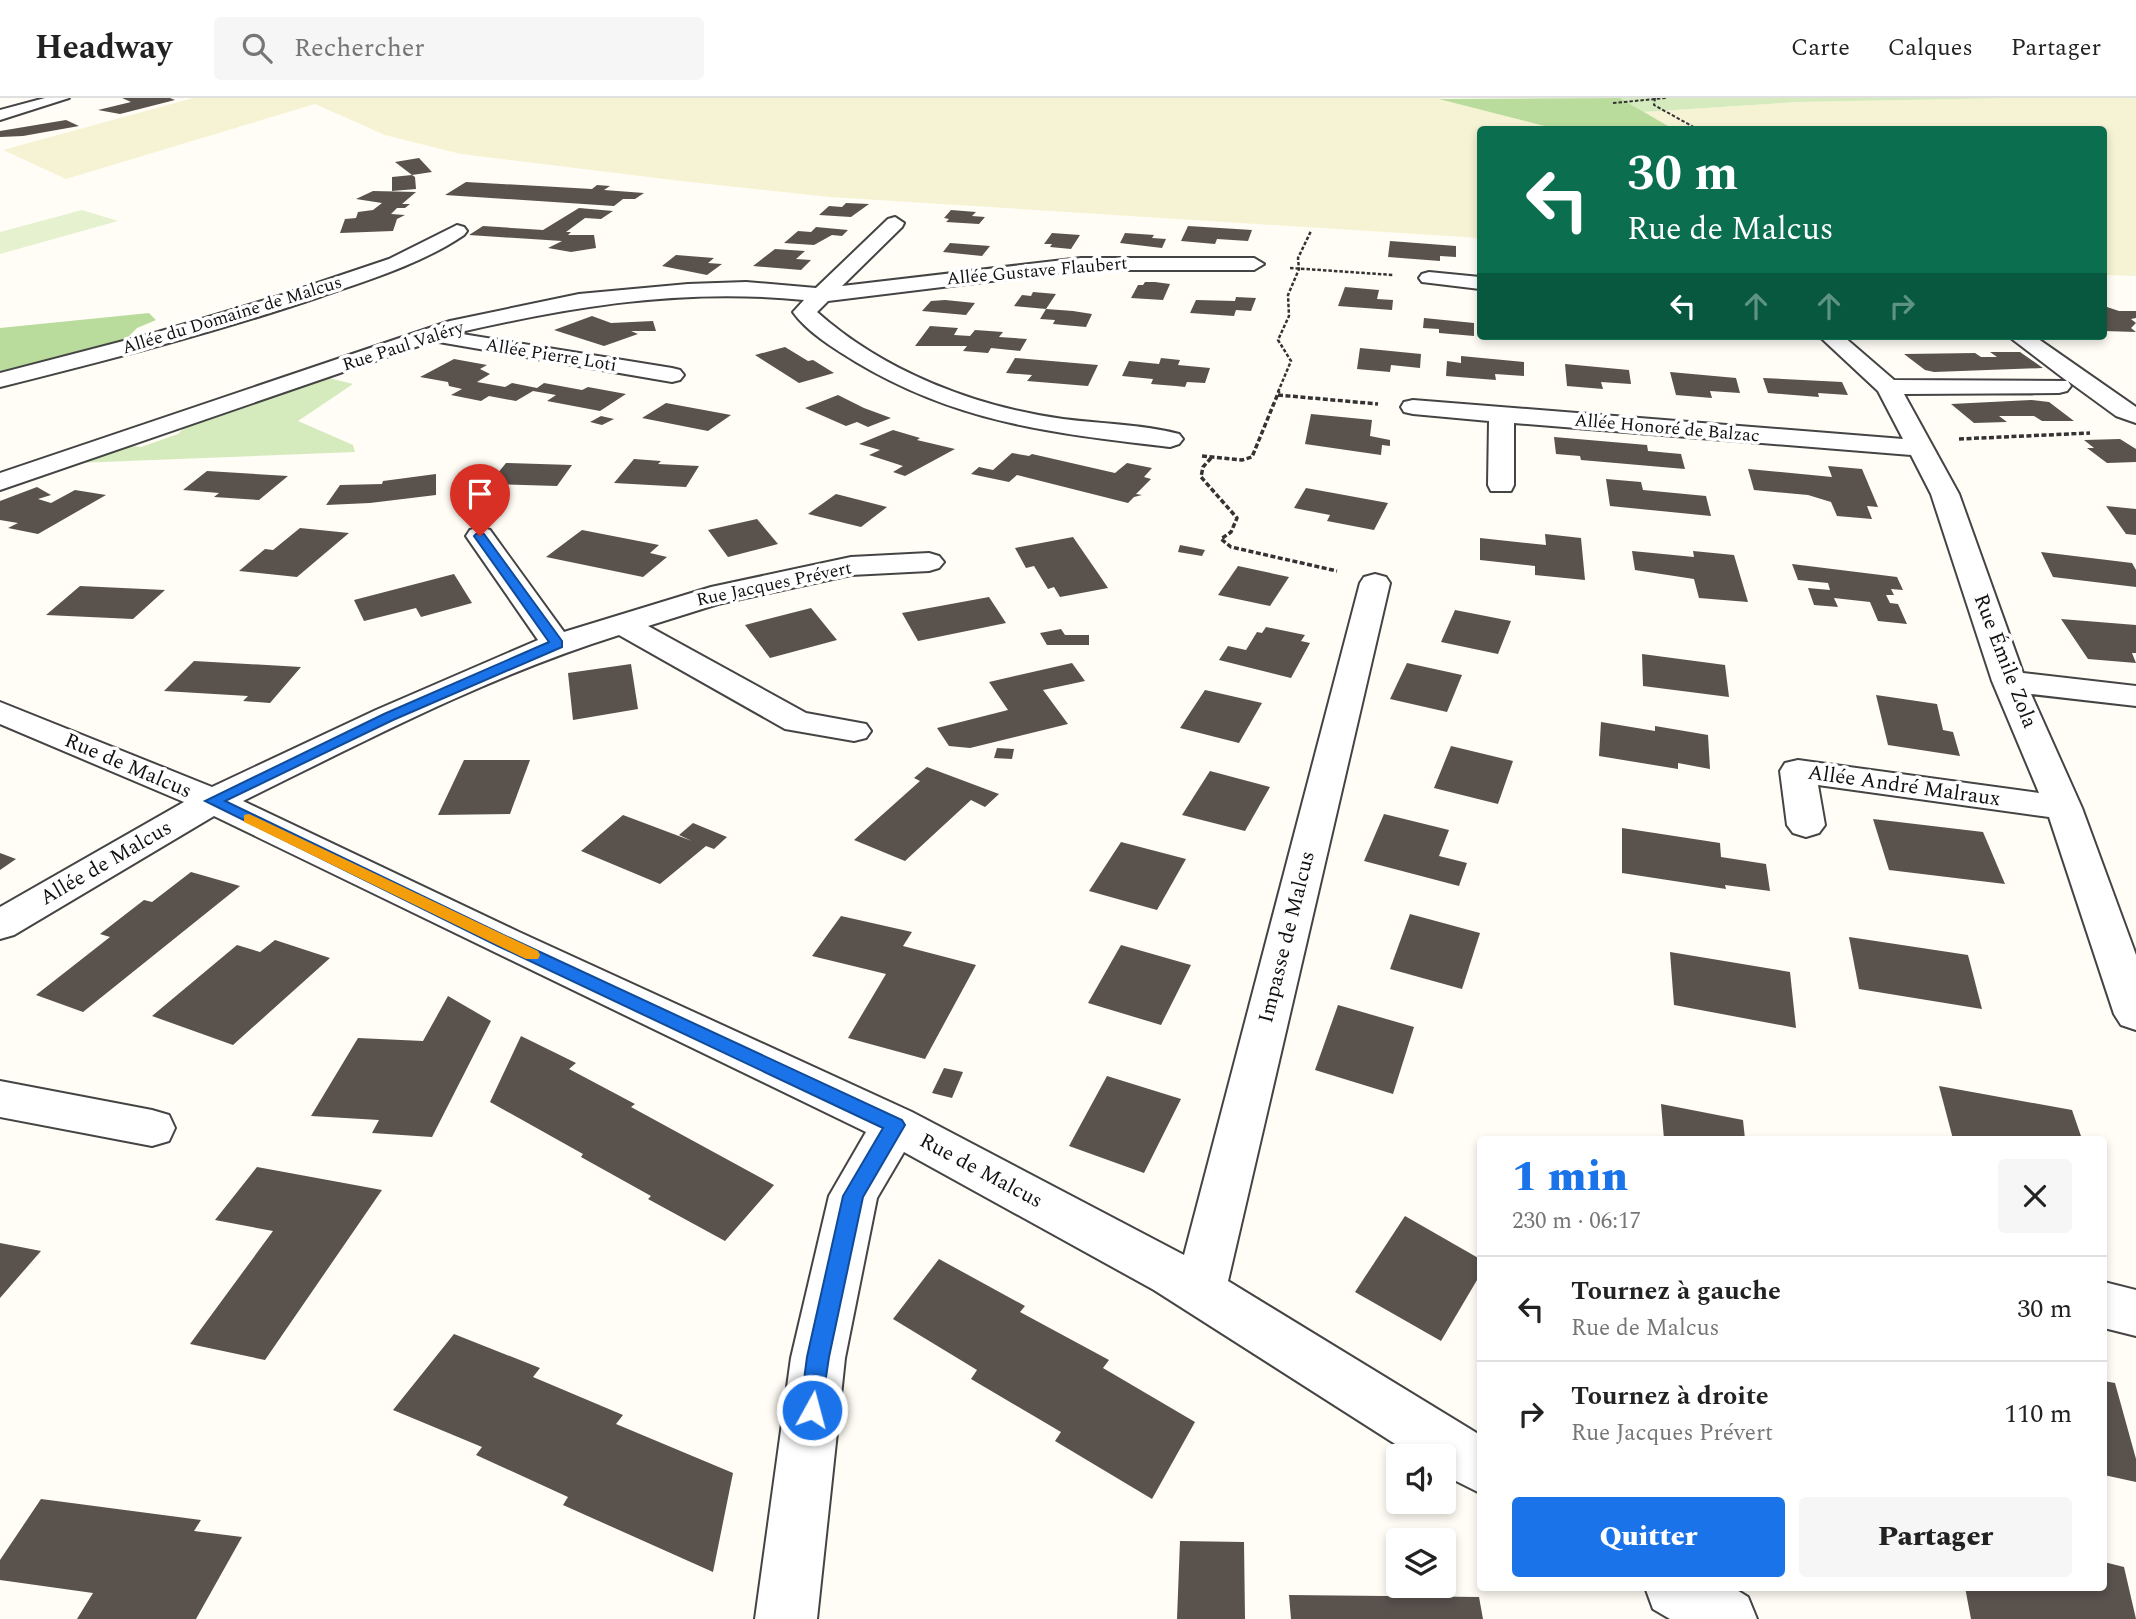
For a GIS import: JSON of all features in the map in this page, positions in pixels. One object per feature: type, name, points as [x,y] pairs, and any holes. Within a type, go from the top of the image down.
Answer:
[{"type":"street","points":[[0,115],[62,98]]},
{"type":"street","points":[[895,223],[804,312],[819,328],[885,369],[956,399],[1025,421],[1170,439]]},
{"type":"street","name":"Allée du Domaine de Malcus","points":[[0,380],[165,339],[265,309],[429,251],[457,231]]},
{"type":"street","name":"Allée Gustave Flaubert","points":[[821,295],[1081,264],[1254,264]]},
{"type":"street","points":[[1429,278],[1477,283]]},
{"type":"street","name":"Rue Paul Valéry","points":[[0,482],[430,336],[517,312],[579,300],[699,289],[746,288],[821,295]]},
{"type":"street","name":"Allée Pierre Loti","points":[[430,336],[672,375]]},
{"type":"street","name":"Rue Émile Zola","points":[[1835,340],[1888,387],[1945,494],[2009,681],[2064,808],[2136,1014]]},
{"type":"street","points":[[2025,340],[2136,416]]},
{"type":"street","points":[[1888,387],[2059,386]]},
{"type":"street","name":"Allée Honoré de Balzac","points":[[1413,407],[1920,445]]},
{"type":"street","points":[[1501,485],[1502,414]]},
{"type":"street","points":[[480,536],[557,644]]},
{"type":"street","name":"Rue Jacques Prévert","points":[[213,801],[388,717],[557,644],[711,596],[851,566],[929,562]]},
{"type":"street","name":"Impasse de Malcus","points":[[1200,1291],[1375,583]]},
{"type":"street","points":[[622,624],[797,722],[854,731]]},
{"type":"street","points":[[2009,681],[2136,696]]},
{"type":"street","name":"Rue de Malcus","points":[[0,712],[213,801],[504,942],[895,1125],[1200,1291],[1477,1464]]},
{"type":"street","name":"Allée André Malraux","points":[[1806,825],[1798,771],[2064,808]]},
{"type":"street","name":"Allée de Malcus","points":[[0,925],[213,801]]},
{"type":"street","points":[[0,1099],[152,1128]]},
{"type":"street","points":[[786,1619],[818,1357],[853,1196],[895,1125]]},
{"type":"street","points":[[2107,1306],[2136,1313]]},
{"type":"street","points":[[1681,1591],[1726,1619]]},
{"type":"path","points":[[1613,103],[1666,98]]},
{"type":"path","points":[[1654,99],[1654,105],[1692,126]]},
{"type":"path","points":[[1170,439],[1181,452],[1242,460],[1252,457],[1292,361],[1278,340],[1289,316],[1288,295],[1299,269],[1298,258],[1311,231]]},
{"type":"path","points":[[1254,264],[1429,278]]},
{"type":"path","points":[[1278,395],[1413,407]]},
{"type":"path","points":[[1920,445],[2095,433]]},
{"type":"path","points":[[1211,457],[1203,467],[1201,477],[1237,518],[1231,532],[1221,539],[1231,547],[1375,583]]},
{"type":"shaded area","points":[[193,98],[1440,98],[1545,126],[1477,126],[1477,238],[830,197],[681,181],[461,154],[385,135],[315,104],[66,179],[3,150]]},
{"type":"shaded area","points":[[2136,98],[2136,276],[2107,275],[2107,126],[1667,126],[1644,112],[1799,102]]},
{"type":"green space","points":[[1620,98],[2011,98],[1799,102],[1644,112]]},
{"type":"green space","points":[[1620,98],[1668,126],[1544,126],[1439,99]]},
{"type":"green space","points":[[82,210],[118,221],[0,254],[0,232]]},
{"type":"green space","points":[[149,313],[156,320],[137,328],[122,343],[0,372],[0,328]]},
{"type":"green space","points":[[329,378],[353,384],[298,421],[353,445],[355,452],[76,463],[123,445],[141,447],[178,434],[184,428]]},
{"type":"building","points":[[122,98],[175,100],[120,114],[98,110],[131,102]]},
{"type":"building","points":[[66,120],[79,126],[23,136],[0,137],[0,131]]},
{"type":"building","points":[[419,158],[432,172],[412,175],[395,162]]},
{"type":"building","points":[[392,177],[415,177],[416,189],[392,191]]},
{"type":"building","points":[[466,182],[592,189],[597,185],[610,186],[604,190],[644,193],[635,199],[623,199],[614,206],[445,195]]},
{"type":"building","points":[[373,191],[416,192],[402,204],[410,204],[405,208],[397,208],[391,214],[405,215],[397,219],[393,231],[340,233],[345,219],[356,218],[358,212],[373,210],[382,203],[356,199]]},
{"type":"building","points":[[846,203],[869,204],[851,217],[819,215],[829,206],[842,207]]},
{"type":"building","points":[[579,208],[613,211],[601,219],[585,218],[566,232],[571,232],[568,235],[594,235],[596,248],[571,252],[548,248],[562,241],[469,235],[483,226],[543,230]]},
{"type":"building","points":[[951,210],[976,212],[972,216],[985,217],[979,224],[946,222],[949,219],[944,218]]},
{"type":"building","points":[[1188,226],[1252,230],[1248,241],[1217,239],[1215,244],[1181,241]]},
{"type":"building","points":[[816,227],[848,230],[842,236],[832,235],[814,245],[784,243],[798,231],[811,232]]},
{"type":"building","points":[[1052,233],[1080,235],[1071,249],[1044,244]]},
{"type":"building","points":[[1125,233],[1154,235],[1152,238],[1166,239],[1162,248],[1120,243]]},
{"type":"building","points":[[1390,241],[1456,246],[1456,257],[1440,256],[1440,261],[1388,257]]},
{"type":"building","points":[[950,243],[990,246],[982,256],[943,252]]},
{"type":"building","points":[[775,249],[805,251],[796,259],[811,260],[801,270],[753,266]]},
{"type":"building","points":[[676,255],[714,258],[708,263],[722,264],[707,275],[662,266]]},
{"type":"building","points":[[1145,282],[1170,284],[1163,300],[1131,298],[1138,285]]},
{"type":"building","points":[[1345,287],[1379,290],[1377,299],[1393,300],[1392,310],[1338,306]]},
{"type":"building","points":[[1033,292],[1056,294],[1046,309],[1014,306],[1022,295],[1031,296]]},
{"type":"building","points":[[1236,297],[1256,298],[1251,311],[1236,310],[1234,316],[1190,313],[1196,300],[1235,301]]},
{"type":"building","points":[[931,301],[975,303],[966,315],[922,311]]},
{"type":"building","points":[[2107,307],[2119,311],[2136,311],[2136,318],[2131,319],[2136,323],[2131,328],[2136,332],[2107,331]]},
{"type":"building","points":[[1046,309],[1092,314],[1086,327],[1053,324],[1055,320],[1040,319]]},
{"type":"building","points":[[592,316],[611,323],[653,321],[656,331],[631,331],[638,334],[604,346],[554,330]]},
{"type":"building","points":[[1424,318],[1474,323],[1474,336],[1439,333],[1439,329],[1423,328]]},
{"type":"building","points":[[930,326],[958,328],[954,335],[970,336],[975,330],[1003,332],[999,337],[1027,339],[1020,351],[991,348],[988,353],[963,351],[967,346],[915,346]]},
{"type":"building","points":[[785,347],[834,373],[799,383],[755,355]]},
{"type":"building","points":[[1360,348],[1421,354],[1420,368],[1391,365],[1390,372],[1357,369]]},
{"type":"building","points":[[1990,352],[2020,352],[2043,368],[1934,372],[1925,370],[1904,354],[1975,353],[1981,357],[1997,357]]},
{"type":"building","points":[[1461,356],[1524,362],[1524,376],[1495,374],[1496,380],[1446,376],[1447,361],[1461,363]]},
{"type":"building","points":[[1015,358],[1098,365],[1088,386],[1027,381],[1032,375],[1006,373]]},
{"type":"building","points":[[1161,358],[1180,360],[1178,365],[1210,368],[1205,383],[1187,382],[1185,387],[1151,384],[1153,379],[1122,376],[1129,361],[1159,364]]},
{"type":"building","points":[[454,359],[487,365],[480,369],[490,374],[477,382],[505,387],[512,383],[537,388],[544,383],[626,394],[600,411],[547,401],[556,395],[533,391],[516,401],[489,396],[481,401],[451,395],[462,389],[449,386],[448,382],[420,377]]},
{"type":"building","points":[[1565,364],[1629,370],[1631,384],[1601,382],[1603,389],[1567,386]]},
{"type":"building","points":[[1670,372],[1736,378],[1740,393],[1710,391],[1712,398],[1676,395]]},
{"type":"building","points":[[1763,378],[1842,382],[1848,395],[1818,393],[1819,397],[1768,393]]},
{"type":"building","points":[[838,395],[891,418],[868,427],[857,422],[846,426],[805,408]]},
{"type":"building","points":[[2031,400],[2049,402],[2074,421],[2042,421],[2034,416],[1999,416],[2007,422],[1974,423],[1951,404]]},
{"type":"building","points":[[666,403],[731,415],[708,431],[642,418]]},
{"type":"building","points":[[1311,414],[1372,420],[1370,436],[1390,440],[1390,446],[1382,445],[1381,455],[1305,444]]},
{"type":"building","points":[[601,416],[614,419],[602,425],[590,422]]},
{"type":"building","points":[[893,430],[920,438],[917,440],[955,449],[905,476],[893,472],[903,466],[869,455],[880,450],[859,444]]},
{"type":"building","points":[[1554,437],[1647,445],[1648,451],[1681,454],[1685,469],[1581,460],[1580,456],[1556,454]]},
{"type":"building","points":[[2120,439],[2136,449],[2136,462],[2107,463],[2087,448],[2094,448],[2084,440]]},
{"type":"building","points":[[1012,453],[1029,456],[1032,454],[1115,473],[1127,463],[1152,468],[1144,477],[1151,479],[1136,494],[1142,495],[1134,497],[1128,503],[1017,475],[1009,482],[971,474],[979,467],[993,470]]},
{"type":"building","points":[[634,459],[661,461],[658,464],[699,466],[686,487],[614,483]]},
{"type":"building","points":[[506,463],[572,465],[557,486],[489,484]]},
{"type":"building","points":[[1828,466],[1862,469],[1878,507],[1867,506],[1872,519],[1837,516],[1831,502],[1808,495],[1754,490],[1748,469],[1832,477]]},
{"type":"building","points":[[207,471],[288,476],[259,500],[214,497],[219,493],[183,490]]},
{"type":"building","points":[[436,474],[436,495],[326,505],[340,485],[382,484],[383,481]]},
{"type":"building","points":[[1606,479],[1641,482],[1643,490],[1706,496],[1711,516],[1610,506]]},
{"type":"building","points":[[37,487],[51,495],[38,499],[51,503],[75,490],[106,495],[38,534],[8,528],[18,523],[0,520],[0,501]]},
{"type":"building","points":[[1306,488],[1388,503],[1374,530],[1327,521],[1330,515],[1294,508]]},
{"type":"building","points":[[836,494],[887,507],[861,527],[808,514]]},
{"type":"building","points":[[2106,506],[2136,509],[2136,535],[2126,534]]},
{"type":"building","points":[[757,519],[778,544],[728,557],[708,530]]},
{"type":"building","points":[[300,528],[349,533],[297,577],[239,571],[265,549],[273,550]]},
{"type":"building","points":[[582,530],[659,545],[650,553],[667,557],[643,577],[546,557]]},
{"type":"building","points":[[1545,534],[1581,538],[1585,580],[1535,575],[1535,566],[1480,560],[1480,538],[1546,545]]},
{"type":"building","points":[[1073,537],[1108,588],[1060,597],[1054,587],[1048,589],[1034,566],[1026,568],[1015,548]]},
{"type":"building","points":[[1180,545],[1205,550],[1202,556],[1178,552]]},
{"type":"building","points":[[1632,551],[1694,557],[1693,551],[1734,555],[1748,602],[1699,598],[1694,579],[1635,570]]},
{"type":"building","points":[[2041,552],[2132,563],[2136,570],[2136,587],[2053,577]]},
{"type":"building","points":[[1792,564],[1897,577],[1903,590],[1891,589],[1894,595],[1886,595],[1890,603],[1898,604],[1907,624],[1878,621],[1870,602],[1834,598],[1838,607],[1814,605],[1808,588],[1830,590],[1828,583],[1798,580]]},
{"type":"building","points":[[1238,566],[1289,577],[1270,606],[1218,595]]},
{"type":"building","points":[[454,574],[472,603],[421,617],[416,608],[364,621],[354,600]]},
{"type":"building","points":[[80,586],[165,590],[133,619],[46,615]]},
{"type":"building","points":[[989,597],[1006,623],[918,641],[902,613]]},
{"type":"building","points":[[811,608],[837,640],[770,658],[745,625]]},
{"type":"building","points":[[1455,610],[1511,621],[1498,654],[1441,642]]},
{"type":"building","points":[[2061,619],[2136,625],[2136,653],[2132,653],[2136,663],[2088,659]]},
{"type":"building","points":[[1266,627],[1305,635],[1301,641],[1310,643],[1291,678],[1219,660],[1228,646],[1246,650],[1257,632],[1262,633]]},
{"type":"building","points":[[1061,629],[1065,635],[1089,635],[1089,645],[1047,645],[1040,633]]},
{"type":"building","points":[[1642,654],[1725,665],[1729,697],[1643,686]]},
{"type":"building","points":[[194,661],[301,667],[270,703],[243,701],[248,696],[164,691]]},
{"type":"building","points":[[1072,663],[1085,681],[1043,690],[1068,724],[970,748],[949,746],[937,728],[1008,710],[989,682]]},
{"type":"building","points":[[1407,663],[1462,675],[1447,712],[1390,699]]},
{"type":"building","points":[[631,664],[638,709],[573,720],[568,673]]},
{"type":"building","points":[[1205,690],[1262,703],[1239,743],[1180,728]]},
{"type":"building","points":[[1876,695],[1937,704],[1943,730],[1953,732],[1960,756],[1888,745]]},
{"type":"building","points":[[1601,722],[1655,731],[1655,726],[1708,735],[1710,769],[1678,763],[1678,769],[1599,756]]},
{"type":"building","points":[[1451,746],[1513,761],[1498,804],[1434,788]]},
{"type":"building","points":[[997,748],[1014,749],[1012,759],[994,758]]},
{"type":"building","points":[[464,760],[530,760],[510,814],[438,815]]},
{"type":"building","points":[[927,767],[999,794],[985,807],[971,800],[905,861],[854,840],[920,781],[914,778]]},
{"type":"building","points":[[1210,771],[1270,787],[1245,831],[1182,815]]},
{"type":"building","points":[[1384,814],[1449,830],[1439,856],[1467,863],[1459,886],[1364,861]]},
{"type":"building","points":[[623,815],[692,841],[679,835],[693,823],[727,837],[714,849],[706,846],[660,884],[581,851]]},
{"type":"building","points":[[1873,819],[1983,832],[2005,884],[1889,870]]},
{"type":"building","points":[[1622,828],[1720,843],[1721,857],[1766,864],[1770,891],[1725,885],[1726,889],[1622,873]]},
{"type":"building","points":[[1121,842],[1186,859],[1157,910],[1089,891]]},
{"type":"building","points":[[0,853],[16,859],[0,870]]},
{"type":"building","points":[[191,872],[240,886],[83,1012],[36,995],[110,937],[100,934],[144,900],[152,902]]},
{"type":"building","points":[[1410,914],[1480,933],[1462,989],[1390,969]]},
{"type":"building","points":[[841,916],[912,932],[903,946],[976,965],[925,1059],[848,1038],[886,974],[812,956]]},
{"type":"building","points":[[1849,937],[1968,955],[1982,1009],[1859,989]]},
{"type":"building","points":[[275,940],[330,958],[233,1045],[152,1016],[237,945],[260,952]]},
{"type":"building","points":[[1121,945],[1191,965],[1161,1025],[1088,1003]]},
{"type":"building","points":[[1670,952],[1790,972],[1796,1028],[1674,1005]]},
{"type":"building","points":[[448,996],[491,1021],[432,1137],[372,1133],[379,1120],[311,1116],[358,1038],[423,1041]]},
{"type":"building","points":[[1338,1005],[1414,1027],[1393,1094],[1315,1070]]},
{"type":"building","points":[[521,1036],[576,1063],[569,1069],[635,1104],[631,1107],[774,1185],[725,1241],[648,1199],[651,1196],[581,1157],[583,1154],[490,1102]]},
{"type":"building","points":[[944,1068],[963,1072],[952,1098],[932,1093]]},
{"type":"building","points":[[1107,1076],[1181,1099],[1144,1173],[1069,1146]]},
{"type":"building","points":[[1939,1086],[2072,1110],[2081,1136],[1952,1136]]},
{"type":"building","points":[[1661,1104],[1743,1120],[1745,1136],[1664,1136]]},
{"type":"building","points":[[257,1167],[382,1190],[265,1360],[190,1344],[273,1231],[215,1220]]},
{"type":"building","points":[[1405,1216],[1477,1257],[1477,1280],[1441,1341],[1355,1292]]},
{"type":"building","points":[[0,1243],[41,1251],[0,1298]]},
{"type":"building","points":[[939,1259],[1025,1306],[1020,1312],[1109,1360],[1103,1368],[1195,1422],[1152,1499],[1055,1441],[1061,1432],[971,1379],[977,1370],[893,1319]]},
{"type":"building","points":[[454,1334],[540,1368],[533,1377],[623,1415],[616,1424],[733,1473],[713,1572],[563,1505],[568,1497],[476,1455],[482,1447],[393,1410]]},
{"type":"building","points":[[2107,1382],[2115,1383],[2136,1459],[2136,1482],[2107,1476]]},
{"type":"building","points":[[41,1499],[201,1520],[194,1531],[242,1537],[196,1619],[77,1619],[93,1593],[0,1580],[0,1560]]},
{"type":"building","points":[[1180,1541],[1244,1542],[1245,1619],[1177,1619]]},
{"type":"building","points":[[2107,1563],[2124,1567],[2136,1619],[1971,1619],[1966,1591],[2107,1591]]},
{"type":"building","points":[[1289,1595],[1479,1597],[1483,1619],[1291,1619]]},
{"type":"slow traffic","points":[[249,819],[532,955]]},
{"type":"route","points":[[480,536],[557,644],[388,717],[213,801],[504,942],[895,1125],[853,1196],[818,1357],[812,1410]]}]
